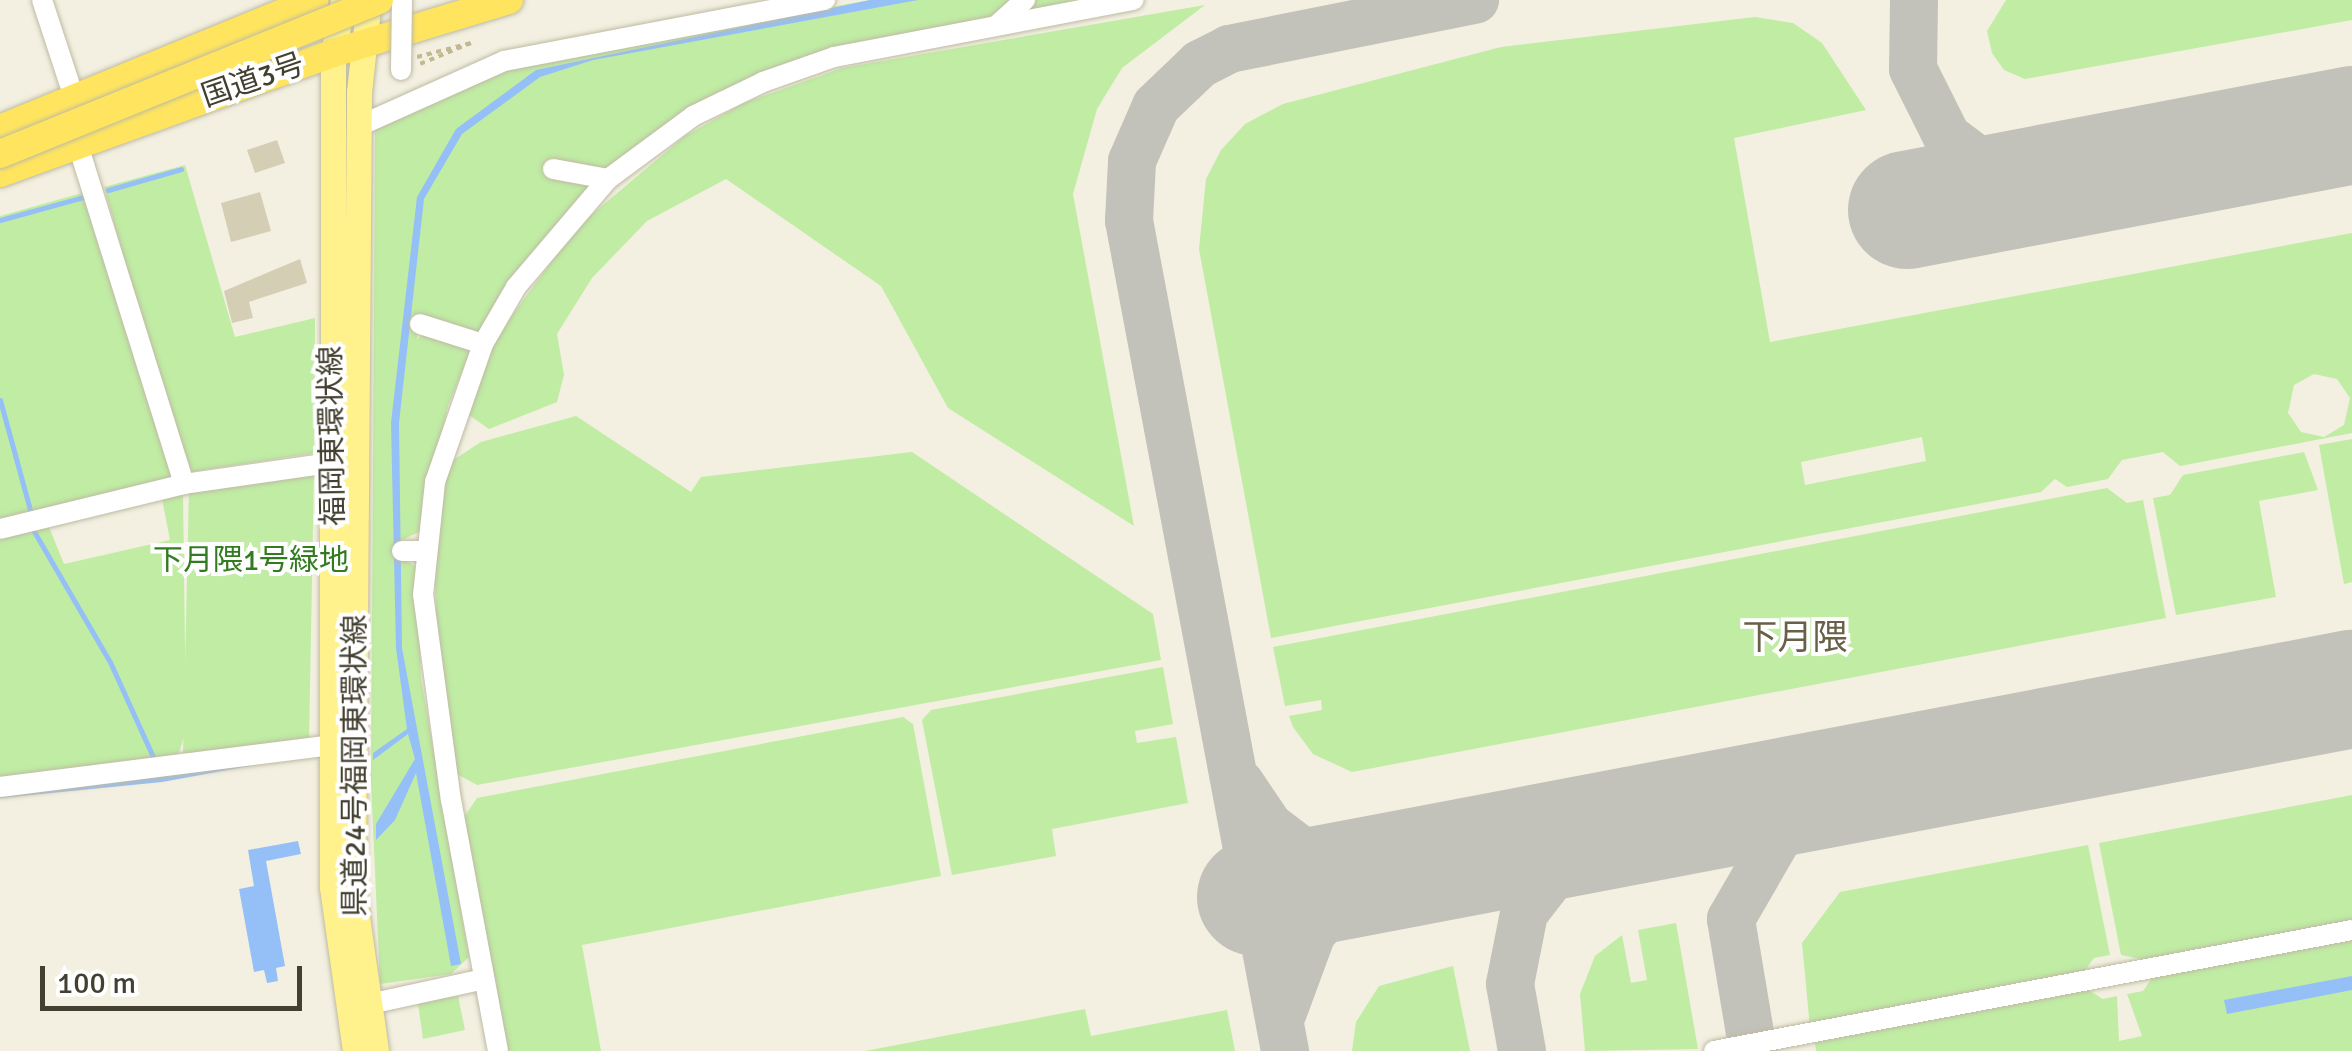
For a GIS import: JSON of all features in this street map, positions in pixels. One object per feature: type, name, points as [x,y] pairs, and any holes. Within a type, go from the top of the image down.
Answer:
[{"type":"highway","points":[[0,119],[266,0]]},
{"type":"highway","points":[[0,128],[315,0]]},
{"type":"highway","points":[[0,154],[379,0]]},
{"type":"highway","name":"国道3号","points":[[0,172],[333,53],[509,0]]},
{"type":"main road","name":"福岡東環状線","points":[[343,0],[333,53],[336,462],[331,745],[335,941],[355,1051]]},
{"type":"main road","name":"県道24号福岡東環状線","points":[[369,0],[360,126],[353,889],[365,1005],[376,1051]]},
{"type":"street","points":[[42,0],[70,85]]},
{"type":"street","points":[[402,0],[405,64]]},
{"type":"street","points":[[360,126],[504,62],[825,0]]},
{"type":"street","points":[[996,26],[1025,0]]},
{"type":"street","points":[[498,1051],[425,635],[424,551],[435,482],[483,344],[576,208],[608,179],[694,116],[763,82],[834,57],[1134,0]]},
{"type":"street","points":[[77,142],[184,484]]},
{"type":"street","points":[[553,169],[608,179]]},
{"type":"street","points":[[420,324],[483,344]]},
{"type":"street","points":[[0,529],[184,484],[336,462]]},
{"type":"street","points":[[402,551],[424,551]]},
{"type":"street","points":[[0,787],[331,745]]},
{"type":"street","points":[[1714,1051],[2352,930]]},
{"type":"street","points":[[365,1005],[484,979]]},
{"type":"path","points":[[405,64],[471,43],[405,64]]},
{"type":"green space","points":[[870,0],[1092,0],[833,49],[595,181],[508,283],[479,335],[420,317],[417,339],[427,332],[473,345],[448,406],[419,532],[402,540],[402,559],[417,567],[421,678],[469,957],[451,974],[380,984],[371,781],[375,127],[521,63]]},
{"type":"green space","points":[[2006,0],[2352,0],[2352,20],[2025,79],[2004,70],[1992,53],[1987,31]]},
{"type":"green space","points":[[1205,5],[1122,68],[1097,109],[1073,194],[1134,526],[948,408],[881,286],[726,179],[647,221],[592,278],[557,334],[564,375],[557,402],[489,429],[466,413],[494,340],[577,227],[685,136],[744,103],[842,68]]},
{"type":"green space","points":[[1755,17],[1793,23],[1822,43],[1866,110],[1734,138],[1770,342],[2352,233],[2352,433],[2180,466],[2163,452],[2122,460],[2108,479],[2067,487],[2055,479],[2041,492],[1271,638],[1199,249],[1206,179],[1221,150],[1245,124],[1283,104],[1501,47]],"holes":[[[2314,374],[2337,379],[2350,398],[2344,425],[2324,437],[2301,432],[2288,413],[2294,385]],[[1922,437],[1926,461],[1805,485],[1801,462]]]},
{"type":"green space","points":[[185,165],[235,337],[315,318],[314,453],[184,473],[104,187]]},
{"type":"green space","points":[[89,191],[173,478],[0,521],[0,216]]},
{"type":"green space","points":[[576,416],[691,492],[701,477],[912,452],[1153,614],[1161,660],[477,785],[453,772],[436,613],[434,529],[447,464],[481,442]]},
{"type":"green space","points":[[2352,439],[2352,582],[2344,584],[2319,445]]},
{"type":"green space","points":[[2304,452],[2318,490],[2259,501],[2276,597],[2176,615],[2153,498],[2170,495],[2183,475]]},
{"type":"green space","name":"下月隈1号緑地","points":[[314,472],[309,742],[183,755],[189,489]]},
{"type":"green space","points":[[2107,488],[2127,503],[2143,500],[2166,618],[1352,772],[1313,754],[1293,727],[1289,716],[1322,710],[1321,700],[1285,706],[1273,647]]},
{"type":"green space","points":[[183,493],[186,730],[175,766],[0,783],[0,537],[49,527],[64,564],[170,540],[162,499]]},
{"type":"green space","points":[[1163,667],[1173,724],[1135,731],[1137,743],[1176,737],[1188,803],[1052,829],[1056,856],[952,875],[922,720],[931,710]]},
{"type":"green space","points":[[903,717],[913,724],[941,876],[582,945],[601,1051],[505,1051],[464,817],[477,798]]},
{"type":"green space","points":[[2352,795],[2352,925],[2156,962],[2121,955],[2099,843]]},
{"type":"green space","points":[[2088,845],[2110,955],[2094,958],[2081,976],[1810,1028],[1802,943],[1840,892]]},
{"type":"green space","points":[[1676,923],[1698,1049],[1585,1051],[1580,994],[1595,956],[1622,935],[1631,983],[1647,980],[1638,930]]},
{"type":"green space","points":[[2352,935],[2352,1051],[1816,1051],[1814,1036],[2080,985],[2103,999],[2117,996],[2119,1041],[2142,1036],[2127,994],[2143,991],[2157,971]]},
{"type":"green space","points":[[1453,966],[1470,1051],[1352,1051],[1356,1022],[1379,986]]},
{"type":"green space","points":[[458,996],[465,1030],[423,1039],[418,1003]]},
{"type":"green space","points":[[1085,1009],[1091,1036],[1227,1010],[1235,1051],[865,1051]]},
{"type":"water","points":[[870,0],[918,0],[593,60],[540,77],[462,134],[424,199],[399,423],[402,648],[461,964],[451,966],[416,773],[395,820],[376,840],[376,824],[415,759],[408,734],[373,760],[373,753],[407,729],[396,648],[391,423],[417,197],[456,129],[536,70]]},
{"type":"water","points":[[303,756],[162,782],[0,798],[0,792]]},
{"type":"water","points":[[298,841],[301,854],[266,861],[285,966],[276,968],[278,981],[267,983],[264,970],[254,972],[239,889],[254,886],[248,850]]},
{"type":"water","points":[[2352,976],[2352,990],[2227,1014],[2224,1000]]},
{"type":"building","points":[[277,140],[285,163],[255,173],[247,150]]},
{"type":"building","points":[[260,192],[271,231],[231,242],[221,203]]},
{"type":"building","points":[[300,259],[307,283],[249,302],[253,318],[232,323],[224,291]]},
{"type":"waterway","points":[[108,190],[181,169]]},
{"type":"waterway","points":[[0,220],[87,196]]},
{"type":"waterway","points":[[0,400],[32,517]]},
{"type":"waterway","points":[[32,528],[110,662],[155,761]]},
{"type":"taxiway","points":[[1285,1051],[1129,221],[1132,161],[1156,106],[1200,64],[1229,49],[1475,0]]},
{"type":"taxiway","points":[[1914,0],[1913,69],[1947,137],[1986,166],[2063,180]]},
{"type":"taxiway","points":[[1240,783],[1269,826],[1303,852],[1386,872]]},
{"type":"taxiway","points":[[1753,1051],[1731,919],[1783,829],[1843,786]]},
{"type":"taxiway","points":[[1522,1051],[1510,984],[1524,913],[1568,856],[1633,825]]},
{"type":"taxiway","points":[[1283,1012],[1312,933],[1340,902],[1386,872]]},
{"type":"runway","points":[[1907,210],[2352,125]]},
{"type":"runway","points":[[1256,897],[2352,689]]},
{"type":"district","name":"下月隈","points":[[1795,638]]}]
